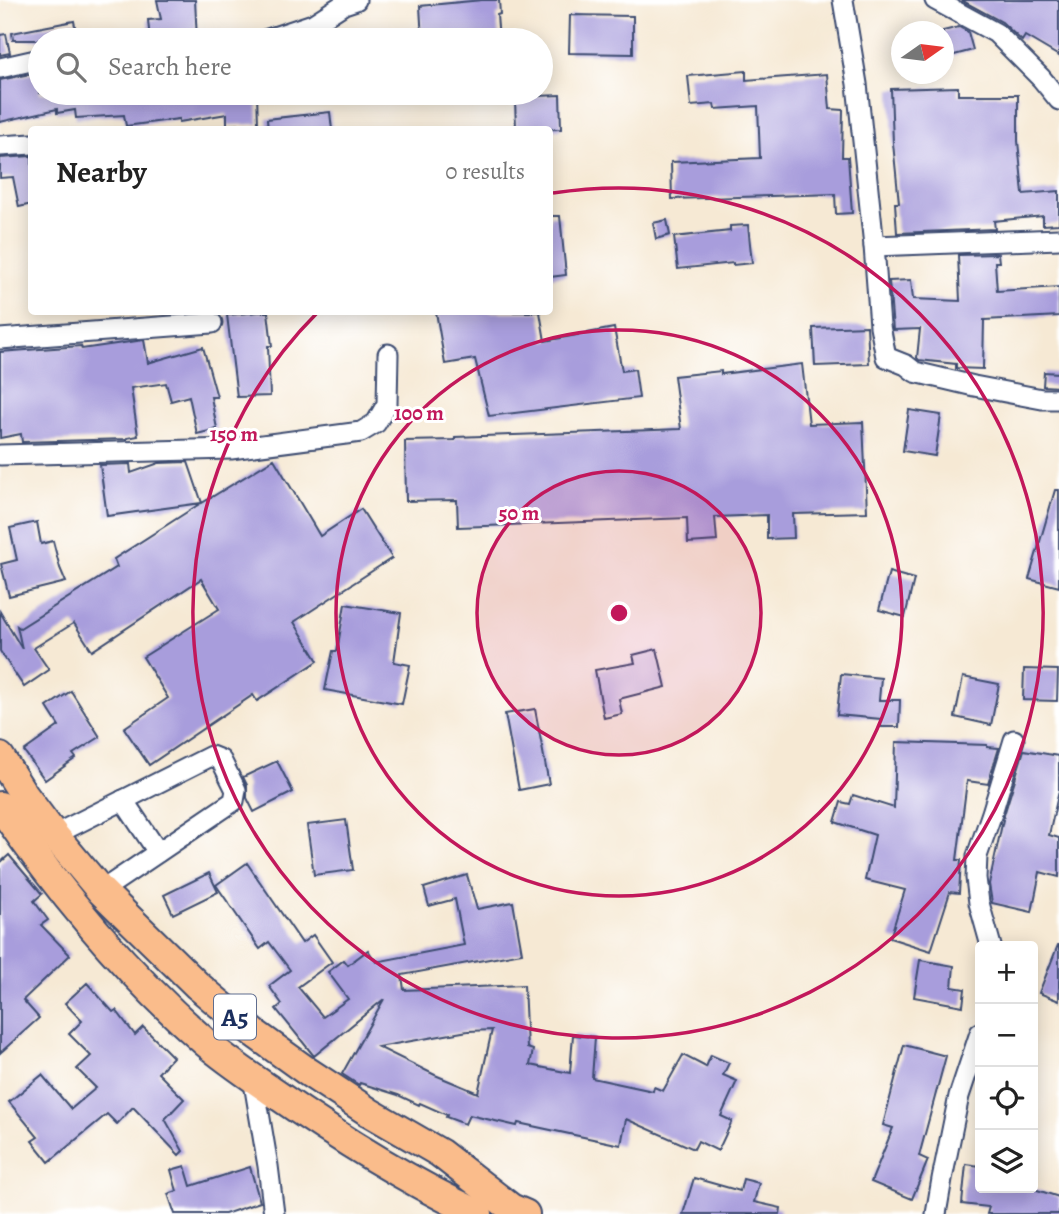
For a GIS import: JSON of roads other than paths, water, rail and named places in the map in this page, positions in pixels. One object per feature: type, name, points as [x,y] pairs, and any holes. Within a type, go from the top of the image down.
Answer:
[{"type":"highway","name":"A5","points":[[0,757],[54,835],[101,891],[197,985],[254,1033],[308,1072],[369,1112],[440,1153],[511,1208],[525,1214]]},
{"type":"highway","name":"A5","points":[[0,806],[66,897],[161,1001],[206,1043],[317,1123],[376,1160],[478,1214]]},
{"type":"street","points":[[304,28],[344,4],[356,0]]},
{"type":"street","points":[[843,0],[857,84],[880,326],[886,357],[915,372],[1042,399],[1059,399]]},
{"type":"street","points":[[935,0],[996,33],[1059,100]]},
{"type":"street","points":[[0,68],[28,62]]},
{"type":"street","points":[[0,146],[28,144]]},
{"type":"street","points":[[874,246],[1059,239]]},
{"type":"street","points":[[0,339],[212,323]]},
{"type":"street","points":[[0,455],[230,449],[361,432],[376,423],[387,404],[387,354]]},
{"type":"street","points":[[990,941],[975,878],[977,856],[1014,740]]},
{"type":"street","points":[[54,835],[211,756],[221,760],[236,790],[234,801],[101,891]]},
{"type":"street","points":[[123,800],[158,852]]},
{"type":"street","points":[[936,1214],[959,1096],[975,1048]]},
{"type":"street","points":[[253,1077],[274,1214]]}]
